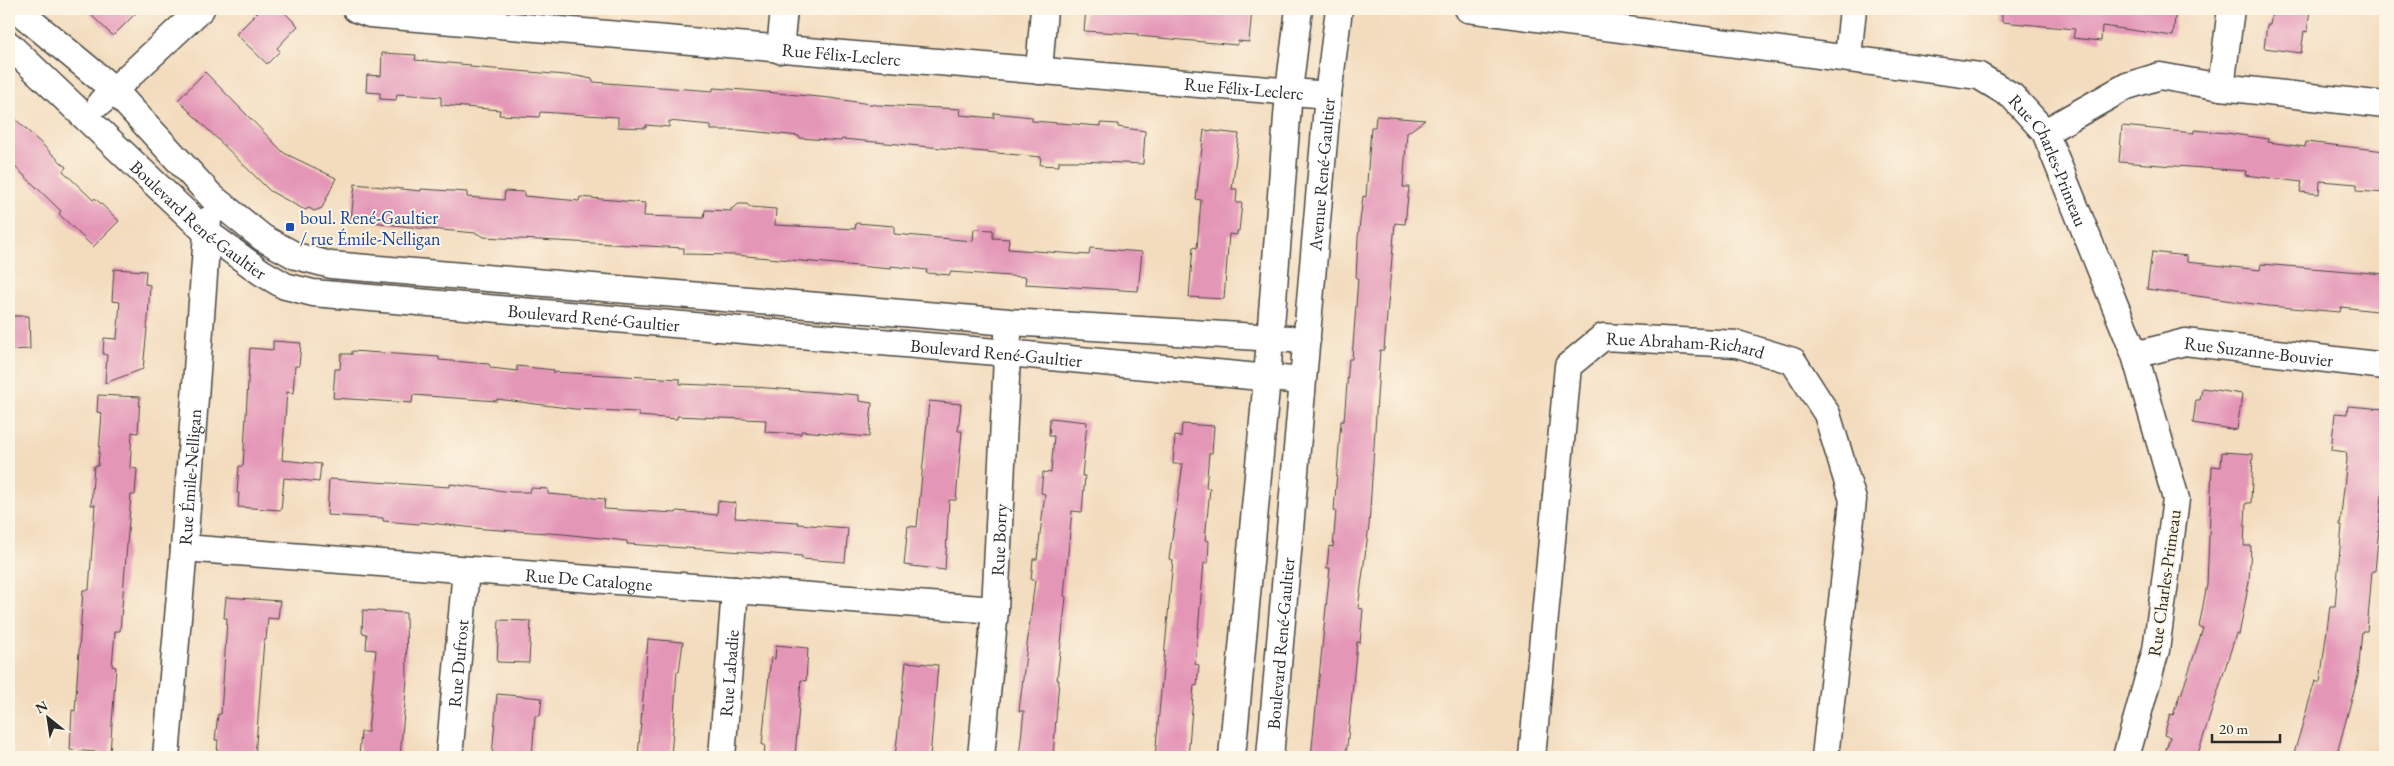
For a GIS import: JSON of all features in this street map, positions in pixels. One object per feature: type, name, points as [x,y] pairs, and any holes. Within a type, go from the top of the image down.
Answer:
[{"type":"street","name":"Boulevard René-Gaultier","points":[[16,9],[113,89],[212,197],[263,238],[296,256],[331,265],[1009,322],[1308,340],[1302,381],[1270,757]]},
{"type":"street","points":[[86,116],[201,9]]},
{"type":"street","name":"Rue Félix-Leclerc","points":[[356,9],[370,14],[531,18],[780,50],[1328,94]]},
{"type":"street","points":[[780,50],[784,9]]},
{"type":"street","points":[[1039,70],[1044,9]]},
{"type":"street","points":[[1270,337],[1288,91],[1299,9]]},
{"type":"street","name":"Avenue René-Gaultier","points":[[1308,340],[1328,94],[1339,9]]},
{"type":"street","name":"Rue Charles-Primeau","points":[[1468,9],[1603,17],[1848,57],[1979,76],[2012,96],[2045,132],[2135,355],[2176,499],[2156,650],[2126,757]]},
{"type":"street","points":[[1848,57],[1853,9]]},
{"type":"street","points":[[2221,87],[2231,9]]},
{"type":"street","name":"Boulevard René-Gaultier","points":[[9,46],[86,116],[206,232],[261,272],[285,286],[313,293],[1008,352],[1302,381]]},
{"type":"street","points":[[2045,132],[2127,86],[2160,76],[2221,87],[2385,105]]},
{"type":"street","name":"Rue Émile-Nelligan","points":[[166,757],[184,548],[206,232],[212,197]]},
{"type":"street","name":"Rue Borry","points":[[981,757],[995,610],[1009,322]]},
{"type":"street","name":"Rue Abraham-Richard","points":[[1532,757],[1568,366],[1603,336],[1737,344],[1793,361],[1827,414],[1853,500],[1824,757]]},
{"type":"street","name":"Boulevard René-Gaultier","points":[[1232,757],[1268,378],[1270,337]]},
{"type":"street","name":"Rue Suzanne-Bouvier","points":[[2135,355],[2184,342],[2385,366]]},
{"type":"street","name":"Rue De Catalogne","points":[[184,548],[995,610]]},
{"type":"street","name":"Rue Dufrost","points":[[449,757],[466,570]]},
{"type":"street","name":"Rue Labadie","points":[[722,757],[735,590]]},
{"type":"building","points":[[85,9],[140,9],[113,36]]},
{"type":"building","points":[[261,9],[281,9],[298,26],[277,48],[280,51],[267,64],[236,34]]},
{"type":"building","points":[[1086,9],[1252,9],[1249,42],[1238,41],[1237,45],[1138,36],[1138,34],[1084,31]]},
{"type":"building","points":[[2002,9],[2176,9],[2173,36],[2102,26],[2101,41],[2073,38],[2075,29],[2002,22]]},
{"type":"building","points":[[2275,9],[2310,9],[2307,32],[2304,31],[2301,53],[2264,48],[2267,25],[2270,25],[2272,13],[2274,14]]},
{"type":"building","points":[[382,53],[416,55],[415,60],[471,65],[470,67],[577,76],[592,79],[593,82],[713,91],[713,88],[744,90],[830,98],[876,105],[961,109],[960,115],[994,118],[994,113],[1032,117],[1032,121],[1100,126],[1100,123],[1118,124],[1118,127],[1145,131],[1143,164],[1059,161],[1059,166],[1040,165],[1041,157],[842,139],[841,141],[799,138],[799,136],[739,130],[711,130],[711,125],[669,121],[669,127],[646,125],[646,128],[618,127],[618,117],[540,112],[539,117],[499,115],[500,110],[441,105],[441,97],[397,94],[396,100],[380,99],[380,93],[366,92],[367,75],[381,76]]},
{"type":"building","points":[[205,72],[284,153],[336,178],[322,208],[314,211],[309,208],[305,210],[270,191],[178,100]]},
{"type":"building","points":[[9,113],[66,167],[63,171],[93,200],[95,198],[119,221],[93,247],[59,214],[61,211],[9,161]]},
{"type":"building","points":[[1376,116],[1425,120],[1407,133],[1403,187],[1409,187],[1405,224],[1395,223],[1384,350],[1380,350],[1369,526],[1358,608],[1363,609],[1360,643],[1357,642],[1346,757],[1311,757],[1330,568],[1327,568],[1329,546],[1333,547],[1341,421],[1344,421],[1349,359],[1352,359],[1358,278],[1356,278],[1358,238],[1363,196],[1366,197],[1371,127],[1375,127]]},
{"type":"building","points":[[2122,126],[2194,133],[2194,130],[2226,133],[2269,139],[2268,142],[2305,147],[2306,142],[2385,151],[2385,193],[2357,191],[2357,184],[2320,181],[2319,194],[2300,192],[2302,182],[2245,175],[2246,171],[2119,162]]},
{"type":"building","points":[[1204,130],[1239,134],[1232,189],[1237,189],[1236,203],[1242,203],[1239,231],[1237,231],[1237,235],[1229,234],[1224,299],[1189,297],[1193,247],[1197,248],[1201,200],[1196,199]]},
{"type":"building","points":[[355,184],[421,191],[421,189],[467,192],[467,197],[504,200],[505,191],[524,192],[524,196],[579,201],[580,197],[645,203],[644,216],[704,218],[705,210],[731,211],[731,209],[739,204],[747,204],[750,207],[776,209],[775,225],[855,229],[856,223],[894,226],[894,234],[973,241],[974,229],[993,230],[993,238],[1009,239],[1008,249],[1089,255],[1090,248],[1142,252],[1138,291],[1025,284],[1026,277],[950,272],[950,275],[926,273],[927,270],[891,266],[891,269],[735,255],[684,254],[684,248],[484,237],[476,233],[351,219]]},
{"type":"building","points":[[2152,252],[2187,256],[2187,262],[2260,270],[2261,264],[2385,274],[2385,312],[2341,307],[2340,312],[2268,306],[2147,289]]},
{"type":"building","points":[[114,269],[146,271],[145,284],[150,285],[148,319],[143,369],[105,383],[107,355],[103,354],[104,338],[117,339],[120,302],[112,301]]},
{"type":"building","points":[[9,316],[29,316],[30,349],[9,350]]},
{"type":"building","points":[[273,341],[301,343],[299,366],[295,366],[293,393],[287,392],[282,460],[321,464],[319,482],[284,478],[281,510],[238,507],[239,466],[243,466],[250,348],[273,350]]},
{"type":"building","points":[[352,351],[439,357],[439,360],[489,364],[491,368],[517,371],[517,366],[554,370],[553,372],[680,379],[680,384],[754,387],[859,395],[859,401],[872,403],[869,437],[801,431],[801,434],[765,432],[766,420],[677,416],[677,419],[639,416],[639,412],[575,409],[497,399],[497,401],[413,395],[412,403],[333,398],[335,369],[340,369],[341,354],[352,354]]},
{"type":"building","points":[[2202,388],[2242,394],[2237,430],[2193,423],[2196,400],[2200,400]]},
{"type":"building","points":[[98,395],[140,397],[138,433],[132,432],[130,468],[137,469],[135,495],[131,495],[120,631],[115,631],[112,666],[116,667],[110,753],[70,750],[72,710],[75,711],[83,590],[89,590],[95,505],[91,505],[94,466],[98,466],[102,413],[97,412]]},
{"type":"building","points":[[929,401],[961,404],[958,431],[962,431],[956,500],[949,500],[945,570],[904,565],[908,526],[917,527]]},
{"type":"building","points":[[2348,406],[2385,409],[2384,474],[2367,631],[2362,631],[2358,676],[2336,757],[2293,757],[2315,681],[2320,683],[2330,606],[2335,606],[2342,525],[2340,525],[2347,459],[2346,452],[2331,450],[2335,413],[2347,414]]},
{"type":"building","points":[[1050,418],[1087,422],[1082,476],[1085,476],[1082,512],[1072,511],[1064,596],[1066,597],[1057,680],[1059,680],[1053,757],[1019,757],[1024,711],[1019,711],[1035,580],[1031,580],[1033,559],[1037,559],[1045,494],[1041,493],[1043,472],[1051,473],[1054,436],[1049,436]]},
{"type":"building","points":[[1182,424],[1214,426],[1212,453],[1209,453],[1206,488],[1210,488],[1205,540],[1209,541],[1208,563],[1204,563],[1195,664],[1199,665],[1197,686],[1194,685],[1188,757],[1155,757],[1173,560],[1169,559],[1183,464],[1173,464],[1175,436],[1181,437]]},
{"type":"building","points":[[2222,452],[2253,454],[2251,503],[2246,503],[2244,546],[2251,546],[2249,582],[2239,635],[2236,634],[2197,757],[2179,757],[2165,753],[2170,737],[2164,735],[2170,714],[2173,715],[2181,695],[2203,628],[2199,627],[2207,584],[2212,466],[2221,467]]},
{"type":"building","points":[[329,479],[450,487],[450,484],[512,492],[530,492],[531,488],[548,489],[548,494],[605,499],[604,509],[676,513],[677,511],[717,515],[718,501],[736,503],[735,518],[798,522],[798,524],[848,528],[845,562],[802,559],[802,556],[627,544],[627,541],[563,534],[485,529],[420,522],[419,524],[383,521],[383,518],[327,515]]},
{"type":"building","points":[[226,597],[280,601],[278,619],[268,618],[266,640],[264,640],[255,757],[217,754],[218,740],[215,740],[218,714],[221,714],[227,618],[224,618]]},
{"type":"building","points":[[363,610],[406,613],[407,680],[400,757],[359,757],[361,732],[368,732],[376,650],[366,649],[367,634],[362,633]]},
{"type":"building","points":[[499,620],[531,621],[529,663],[497,662]]},
{"type":"building","points":[[648,639],[683,642],[679,672],[677,671],[671,757],[638,757]]},
{"type":"building","points":[[776,645],[808,648],[806,681],[801,680],[795,757],[764,757],[765,745],[762,745],[766,702],[771,658],[775,659]]},
{"type":"building","points":[[906,662],[938,665],[930,757],[895,757]]},
{"type":"building","points":[[497,694],[542,698],[540,716],[535,716],[532,757],[492,757]]},
{"type":"place","name":"boul. René-Gaultier / rue Émile-Nelligan","points":[[290,227]]}]
